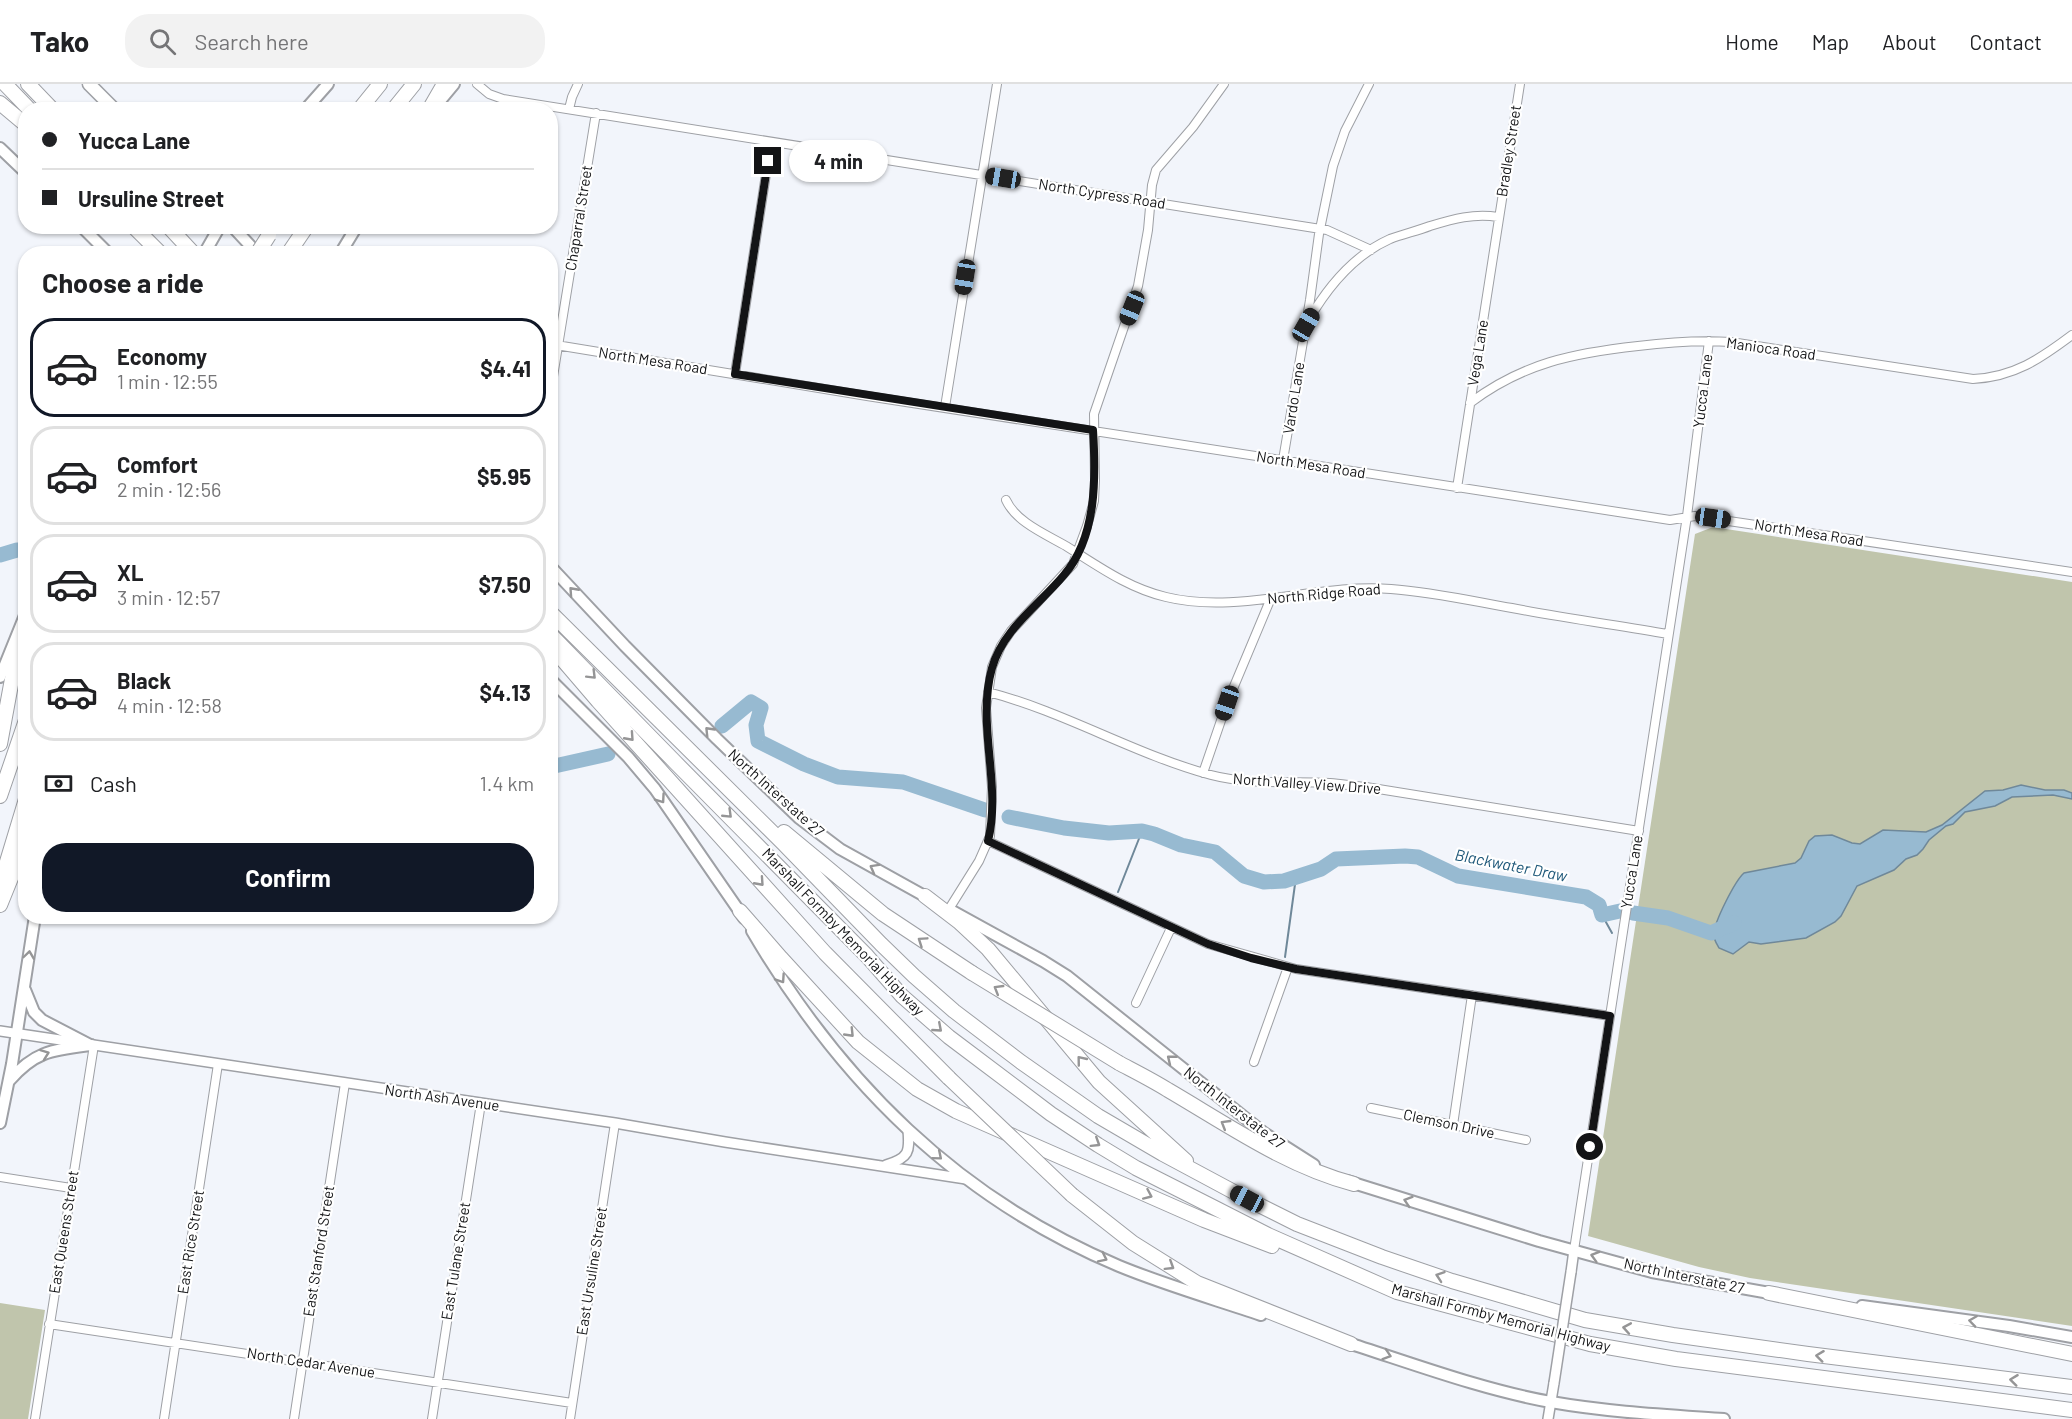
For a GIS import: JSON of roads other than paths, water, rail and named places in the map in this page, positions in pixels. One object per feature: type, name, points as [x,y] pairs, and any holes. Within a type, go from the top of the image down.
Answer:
[{"type":"highway","points":[[5,84],[22,102]]},
{"type":"highway","points":[[365,102],[380,84]]},
{"type":"highway","points":[[399,102],[414,84]]},
{"type":"highway","points":[[436,102],[444,84]]},
{"type":"highway","points":[[32,87],[46,102]]},
{"type":"highway","points":[[0,103],[18,118]]},
{"type":"highway","points":[[141,234],[154,246]]},
{"type":"highway","points":[[145,234],[155,246]]},
{"type":"highway","points":[[175,234],[187,246]]},
{"type":"highway","name":"Marshall Formby Memorial Highway","points":[[558,620],[898,960],[954,1011],[1098,1116],[1162,1155],[1297,1224],[1452,1281],[1585,1320],[1786,1351],[2072,1387]]},
{"type":"highway","name":"Marshall Formby Memorial Highway","points":[[558,642],[867,956],[902,996],[949,1037],[1051,1114],[1136,1168],[1268,1235],[1397,1292],[1590,1344],[1851,1383],[2072,1410]]},
{"type":"highway","points":[[0,744],[18,648]]},
{"type":"highway","points":[[558,654],[797,923],[949,1078],[1072,1195],[1133,1243],[1197,1283],[1351,1344]]},
{"type":"highway","points":[[0,796],[18,743]]},
{"type":"highway","points":[[690,751],[852,890],[919,939],[1119,1063],[1242,1134],[1325,1177],[1354,1184]]},
{"type":"highway","points":[[0,885],[18,825]]},
{"type":"highway","points":[[0,905],[18,861]]},
{"type":"highway","points":[[925,896],[959,922],[988,949],[1099,1082],[1199,1173]]},
{"type":"highway","points":[[741,911],[858,1042],[931,1097],[956,1111],[1203,1220],[1397,1292]]},
{"type":"highway","points":[[1769,1293],[2072,1354]]},
{"type":"main road","points":[[89,84],[108,102]]},
{"type":"main road","points":[[97,84],[111,102]]},
{"type":"main road","points":[[312,102],[328,84]]},
{"type":"main road","points":[[438,102],[453,84]]},
{"type":"main road","points":[[0,148],[18,165]]},
{"type":"main road","points":[[89,234],[101,246]]},
{"type":"main road","points":[[239,234],[250,246]]},
{"type":"main road","name":"North Interstate 27","points":[[558,575],[625,646],[798,818],[840,849],[1067,976],[1264,1133],[1324,1171],[1354,1184],[1652,1272],[1769,1293],[2072,1336]]},
{"type":"main road","points":[[0,677],[18,633]]},
{"type":"main road","points":[[558,687],[628,757],[655,789],[741,911],[778,976],[831,1048],[879,1103],[908,1130],[966,1179],[1017,1214],[1118,1266],[1183,1290],[1503,1392],[1551,1402],[1616,1410],[1724,1419]]},
{"type":"main road","points":[[0,1123],[17,1034],[34,924]]},
{"type":"main road","points":[[24,988],[34,1012],[42,1020],[92,1045]]},
{"type":"main road","points":[[8,1083],[21,1068],[41,1054],[92,1045]]},
{"type":"street","name":"North Cypress Road","points":[[477,84],[489,94],[523,102]]},
{"type":"street","points":[[569,109],[578,84]]},
{"type":"street","points":[[945,407],[997,84]]},
{"type":"street","points":[[949,909],[979,861],[988,841],[992,787],[986,718],[992,667],[1001,646],[1011,631],[1065,575],[1078,554],[1088,526],[1094,501],[1093,430],[1097,402],[1138,286],[1156,170],[1193,127],[1224,84]]},
{"type":"street","name":"Vardo Lane","points":[[1283,460],[1320,229],[1333,166],[1345,131],[1369,84]]},
{"type":"street","name":"Bradley Street","points":[[1498,218],[1520,84]]},
{"type":"street","name":"North Cypress Road","points":[[558,107],[1320,229],[1343,236],[1371,250]]},
{"type":"street","name":"Chaparral Street","points":[[558,323],[596,113]]},
{"type":"street","points":[[735,374],[771,142]]},
{"type":"street","points":[[1306,325],[1320,300],[1336,280],[1371,250],[1390,239],[1453,219],[1482,214],[1498,218]]},
{"type":"street","name":"Vega Lane","points":[[1457,488],[1498,218]]},
{"type":"street","name":"Manioca Road","points":[[1470,403],[1514,376],[1560,358],[1623,347],[1675,342],[1731,342],[1973,379],[1992,378],[2020,369],[2072,335]]},
{"type":"street","name":"Yucca Lane","points":[[1548,1419],[1687,516],[1709,341]]},
{"type":"street","name":"North Mesa Road","points":[[558,346],[1670,520],[1695,516],[2072,572]]},
{"type":"street","name":"North Ridge Road","points":[[1006,500],[1015,515],[1116,579],[1167,598],[1202,602],[1271,598],[1341,590],[1393,589],[1668,634]]},
{"type":"street","points":[[1203,773],[1227,703],[1271,598]]},
{"type":"street","name":"North Valley View Drive","points":[[988,692],[1017,700],[1203,773],[1229,779],[1330,783],[1366,787],[1639,831]]},
{"type":"street","points":[[988,841],[1208,944],[1288,967],[1610,1016]]},
{"type":"street","points":[[1136,1002],[1172,927]]},
{"type":"street","points":[[1254,1062],[1288,967]]},
{"type":"street","points":[[1453,1125],[1472,995]]},
{"type":"street","name":"North Ash Avenue","points":[[0,1031],[615,1123],[966,1179]]},
{"type":"street","name":"East Queens Street","points":[[35,1419],[92,1045]]},
{"type":"street","name":"East Rice Street","points":[[164,1419],[218,1064]]},
{"type":"street","name":"East Stanford Street","points":[[294,1419],[345,1083]]},
{"type":"street","name":"East Tulane Street","points":[[432,1419],[481,1103]]},
{"type":"street","name":"Clemson Drive","points":[[1371,1108],[1526,1140]]},
{"type":"street","name":"East Ursuline Street","points":[[570,1419],[615,1123]]},
{"type":"street","points":[[884,1166],[905,1157],[910,1142],[908,1130]]},
{"type":"street","points":[[0,1177],[71,1188]]},
{"type":"street","name":"North Cedar Avenue","points":[[50,1324],[572,1403]]},
{"type":"water","points":[[2021,785],[2045,790],[2064,790],[2072,793],[2072,799],[2053,795],[2012,797],[1995,806],[1965,812],[1953,824],[1946,826],[1929,840],[1917,855],[1906,859],[1894,870],[1857,886],[1841,916],[1835,922],[1806,938],[1761,944],[1749,942],[1733,954],[1719,948],[1716,943],[1714,936],[1717,921],[1740,877],[1744,873],[1795,863],[1801,858],[1809,841],[1815,836],[1832,835],[1860,844],[1883,830],[1926,832],[1942,825],[1985,791],[2003,790]]},
{"type":"waterway","name":"Blackwater Draw","points":[[0,555],[18,550]]},
{"type":"waterway","name":"Blackwater Draw","points":[[722,726],[751,702],[761,708],[756,725],[758,741],[804,764],[838,777],[903,782],[985,810]]},
{"type":"waterway","name":"Blackwater Draw","points":[[558,765],[608,754]]},
{"type":"waterway","name":"Blackwater Draw","points":[[1009,817],[1064,828],[1109,833],[1142,831],[1154,834],[1181,845],[1215,852],[1244,876],[1264,882],[1284,881],[1321,869],[1336,859],[1418,857],[1458,876],[1586,897],[1599,905],[1602,915],[1620,911]]},
{"type":"waterway","points":[[1118,892],[1142,831]]},
{"type":"waterway","points":[[1285,957],[1296,877]]},
{"type":"waterway","name":"Blackwater Draw","points":[[1633,913],[1668,918],[1711,933],[1734,923]]},
{"type":"waterway","points":[[1602,915],[1612,933]]}]
